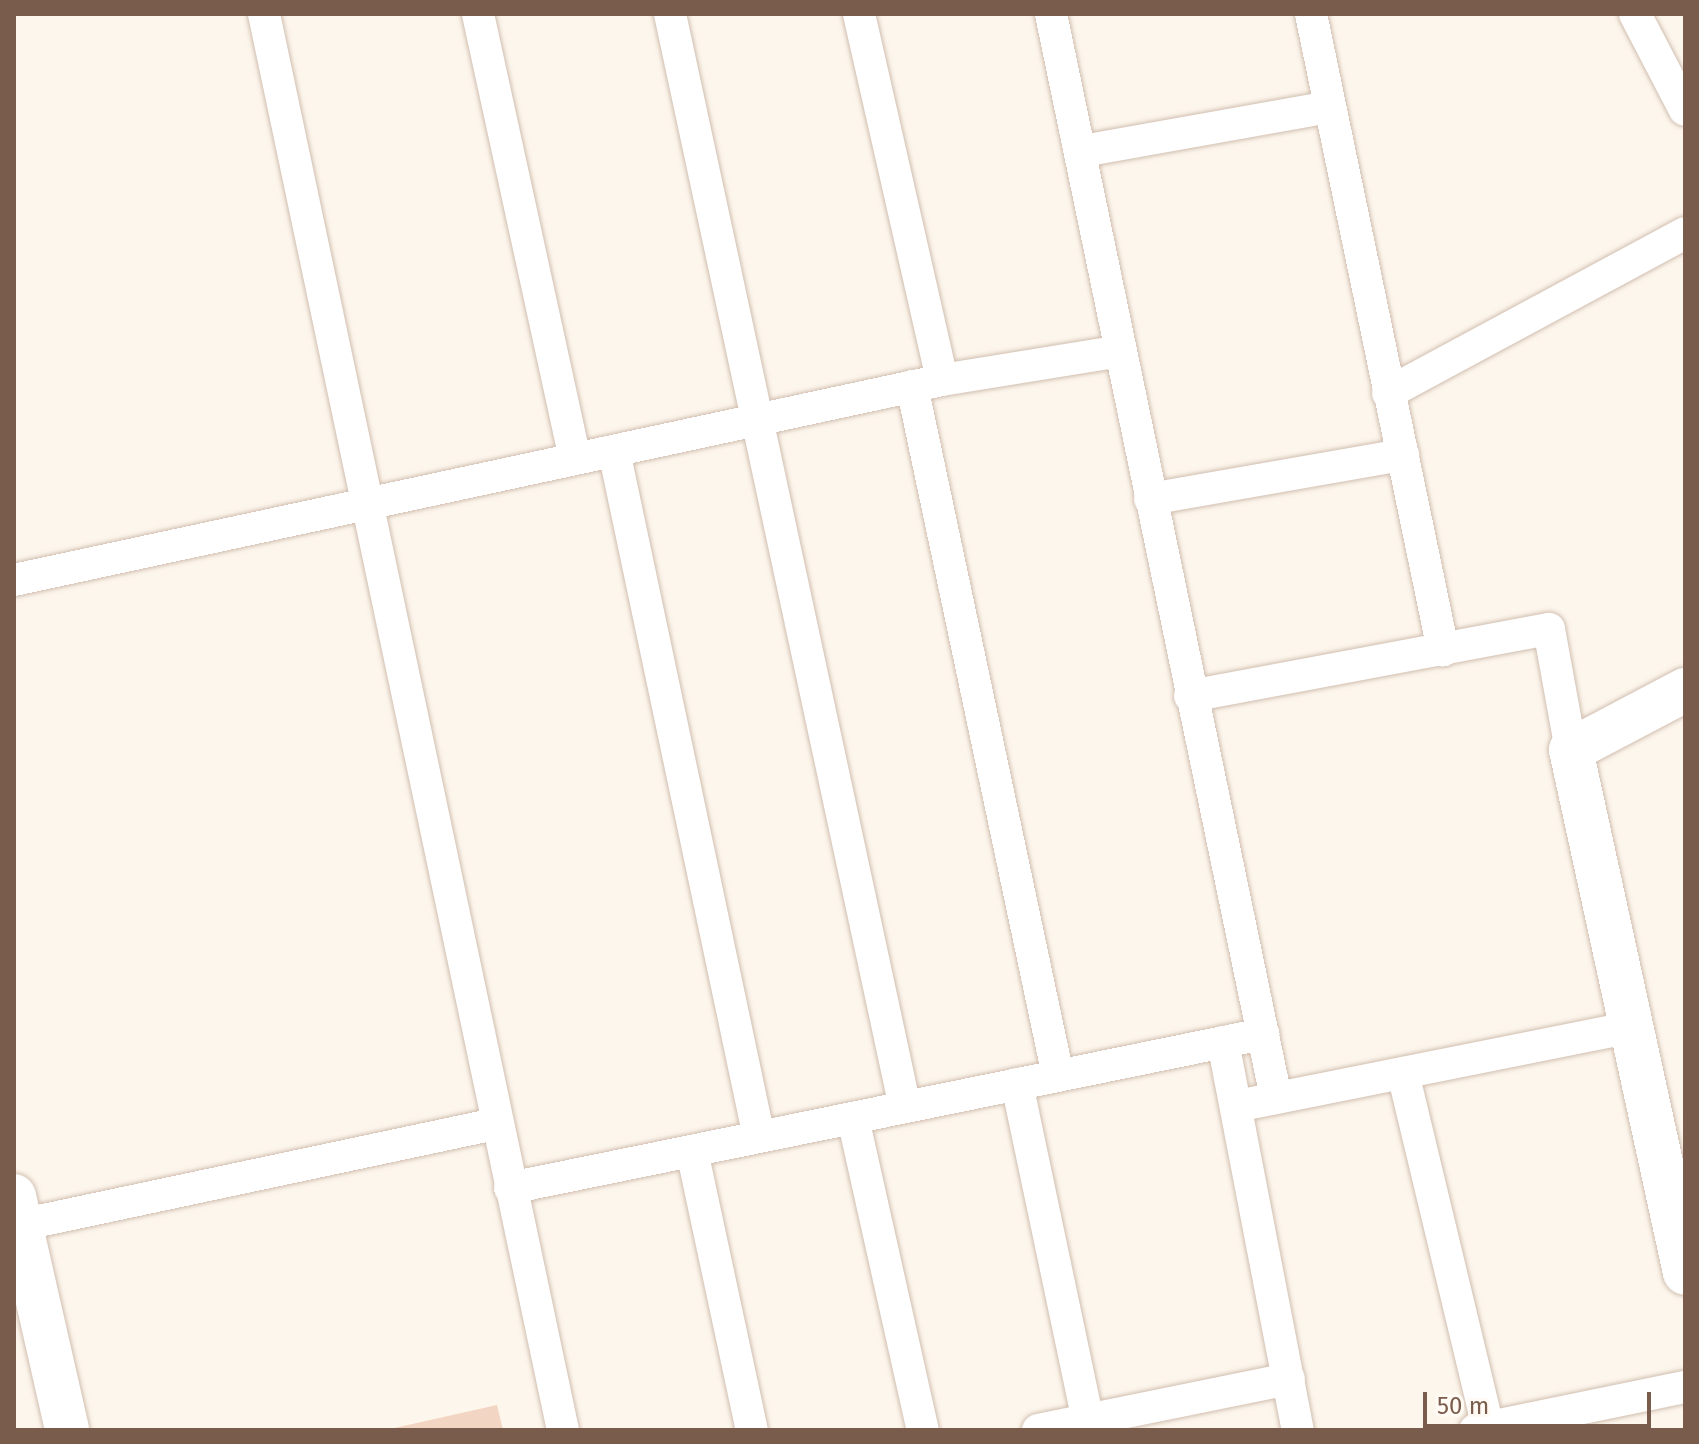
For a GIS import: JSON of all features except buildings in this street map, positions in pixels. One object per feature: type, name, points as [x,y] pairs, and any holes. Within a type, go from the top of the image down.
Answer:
[{"type":"street","points":[[264,14],[368,504],[494,1124],[563,1430]]},
{"type":"street","points":[[478,14],[575,459]]},
{"type":"street","points":[[670,14],[905,1107]]},
{"type":"street","points":[[859,14],[1058,1076]]},
{"type":"street","points":[[1051,14],[1083,151],[1190,696],[1276,1098]]},
{"type":"street","points":[[1311,14],[1443,650]]},
{"type":"street","points":[[1635,14],[1685,110]]},
{"type":"street","points":[[1083,151],[1329,107]]},
{"type":"street","points":[[1388,393],[1685,233]]},
{"type":"street","points":[[14,580],[927,383],[1121,351]]},
{"type":"street","points":[[614,451],[759,1137]]},
{"type":"street","points":[[1150,499],[1403,455]]},
{"type":"street","points":[[1190,696],[1549,629],[1571,750],[1682,1245]]},
{"type":"street","points":[[1571,750],[1685,690]]},
{"type":"street","points":[[1237,1106],[1632,1027]]},
{"type":"street","points":[[510,1188],[1263,1034]]},
{"type":"street","points":[[1223,1042],[1298,1430]]},
{"type":"street","points":[[1403,1073],[1482,1429],[1521,1426],[1685,1387]]},
{"type":"street","points":[[1017,1084],[1088,1420]]},
{"type":"street","points":[[853,1118],[923,1430]]},
{"type":"street","points":[[67,1430],[17,1211],[494,1124]]},
{"type":"street","points":[[692,1151],[752,1430]]},
{"type":"street","points":[[1038,1430],[1088,1420],[1131,1421],[1289,1379]]}]
